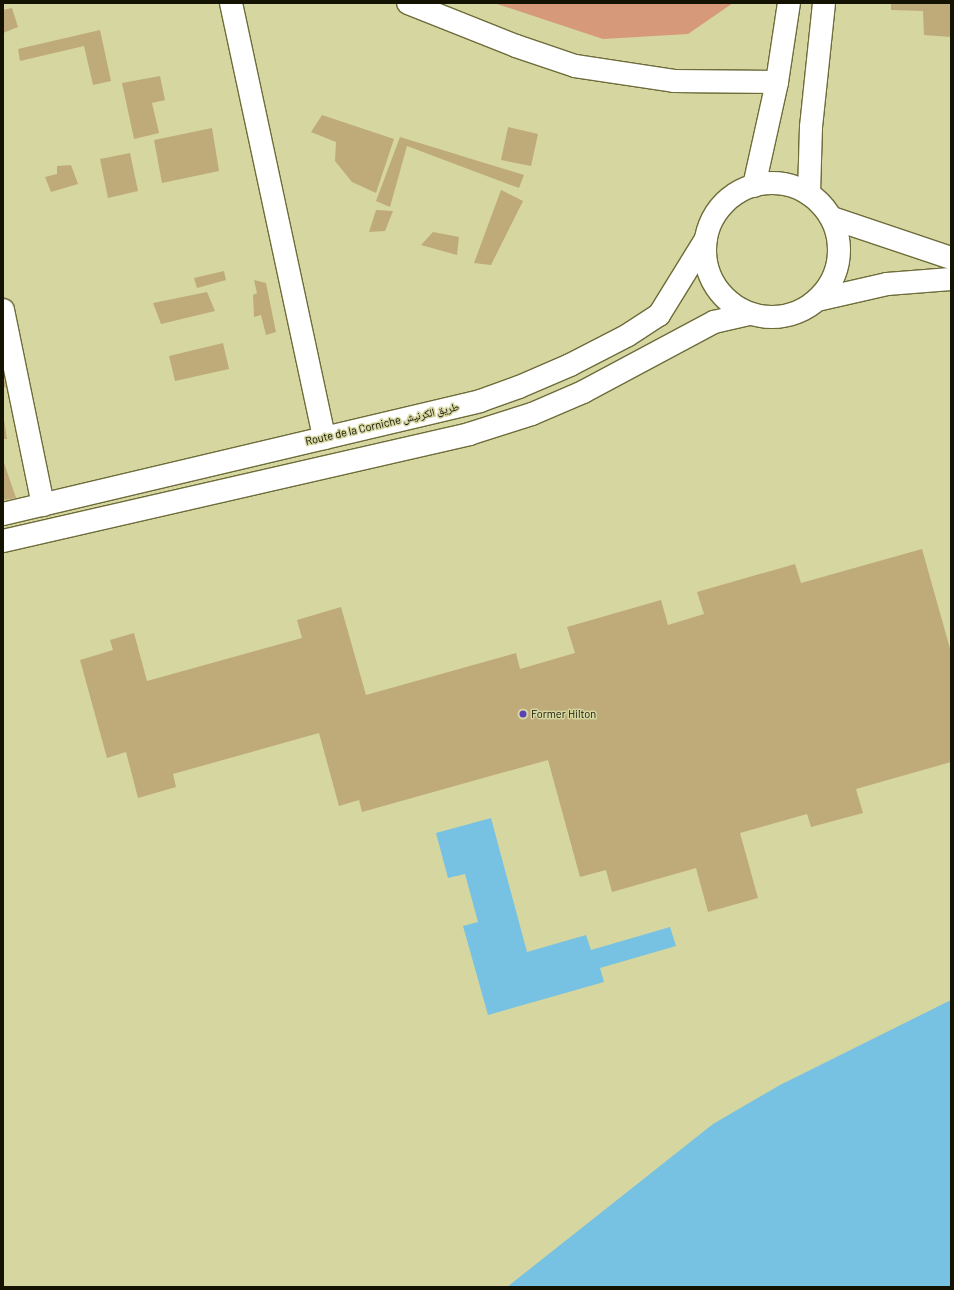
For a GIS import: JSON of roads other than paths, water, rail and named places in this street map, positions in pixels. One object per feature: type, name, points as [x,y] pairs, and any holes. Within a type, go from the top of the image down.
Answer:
[{"type":"street","points":[[231,3],[324,438]]},
{"type":"street","points":[[408,3],[516,46],[574,66],[674,81],[777,82]]},
{"type":"street","points":[[754,186],[777,82],[789,3]]},
{"type":"street","points":[[809,194],[811,127],[824,3]]},
{"type":"street","points":[[780,184],[792,186],[809,194],[832,218],[839,239],[839,262],[831,283],[817,300],[797,313],[774,318],[750,314],[729,303],[714,285],[706,262],[706,239],[712,221],[722,205],[732,197],[754,186],[780,184]]},
{"type":"street","points":[[832,218],[951,258]]},
{"type":"street","name":"Route de la Corniche طريق الكرنيش","points":[[3,514],[480,401],[525,384],[590,355],[628,335],[659,314],[706,239]]},
{"type":"street","points":[[817,300],[887,284],[951,279]]},
{"type":"street","points":[[3,310],[43,505]]},
{"type":"street","points":[[3,541],[469,434],[532,414],[583,392],[714,322],[750,314]]},
{"type":"water","points":[[491,818],[527,952],[586,935],[591,950],[670,927],[676,946],[600,968],[604,982],[488,1015],[463,926],[478,922],[465,874],[448,878],[436,833]]},
{"type":"water","points":[[951,1000],[951,1287],[507,1287],[713,1124],[780,1085]]},
{"type":"place","name":"Former Hilton","points":[[523,714]]}]
